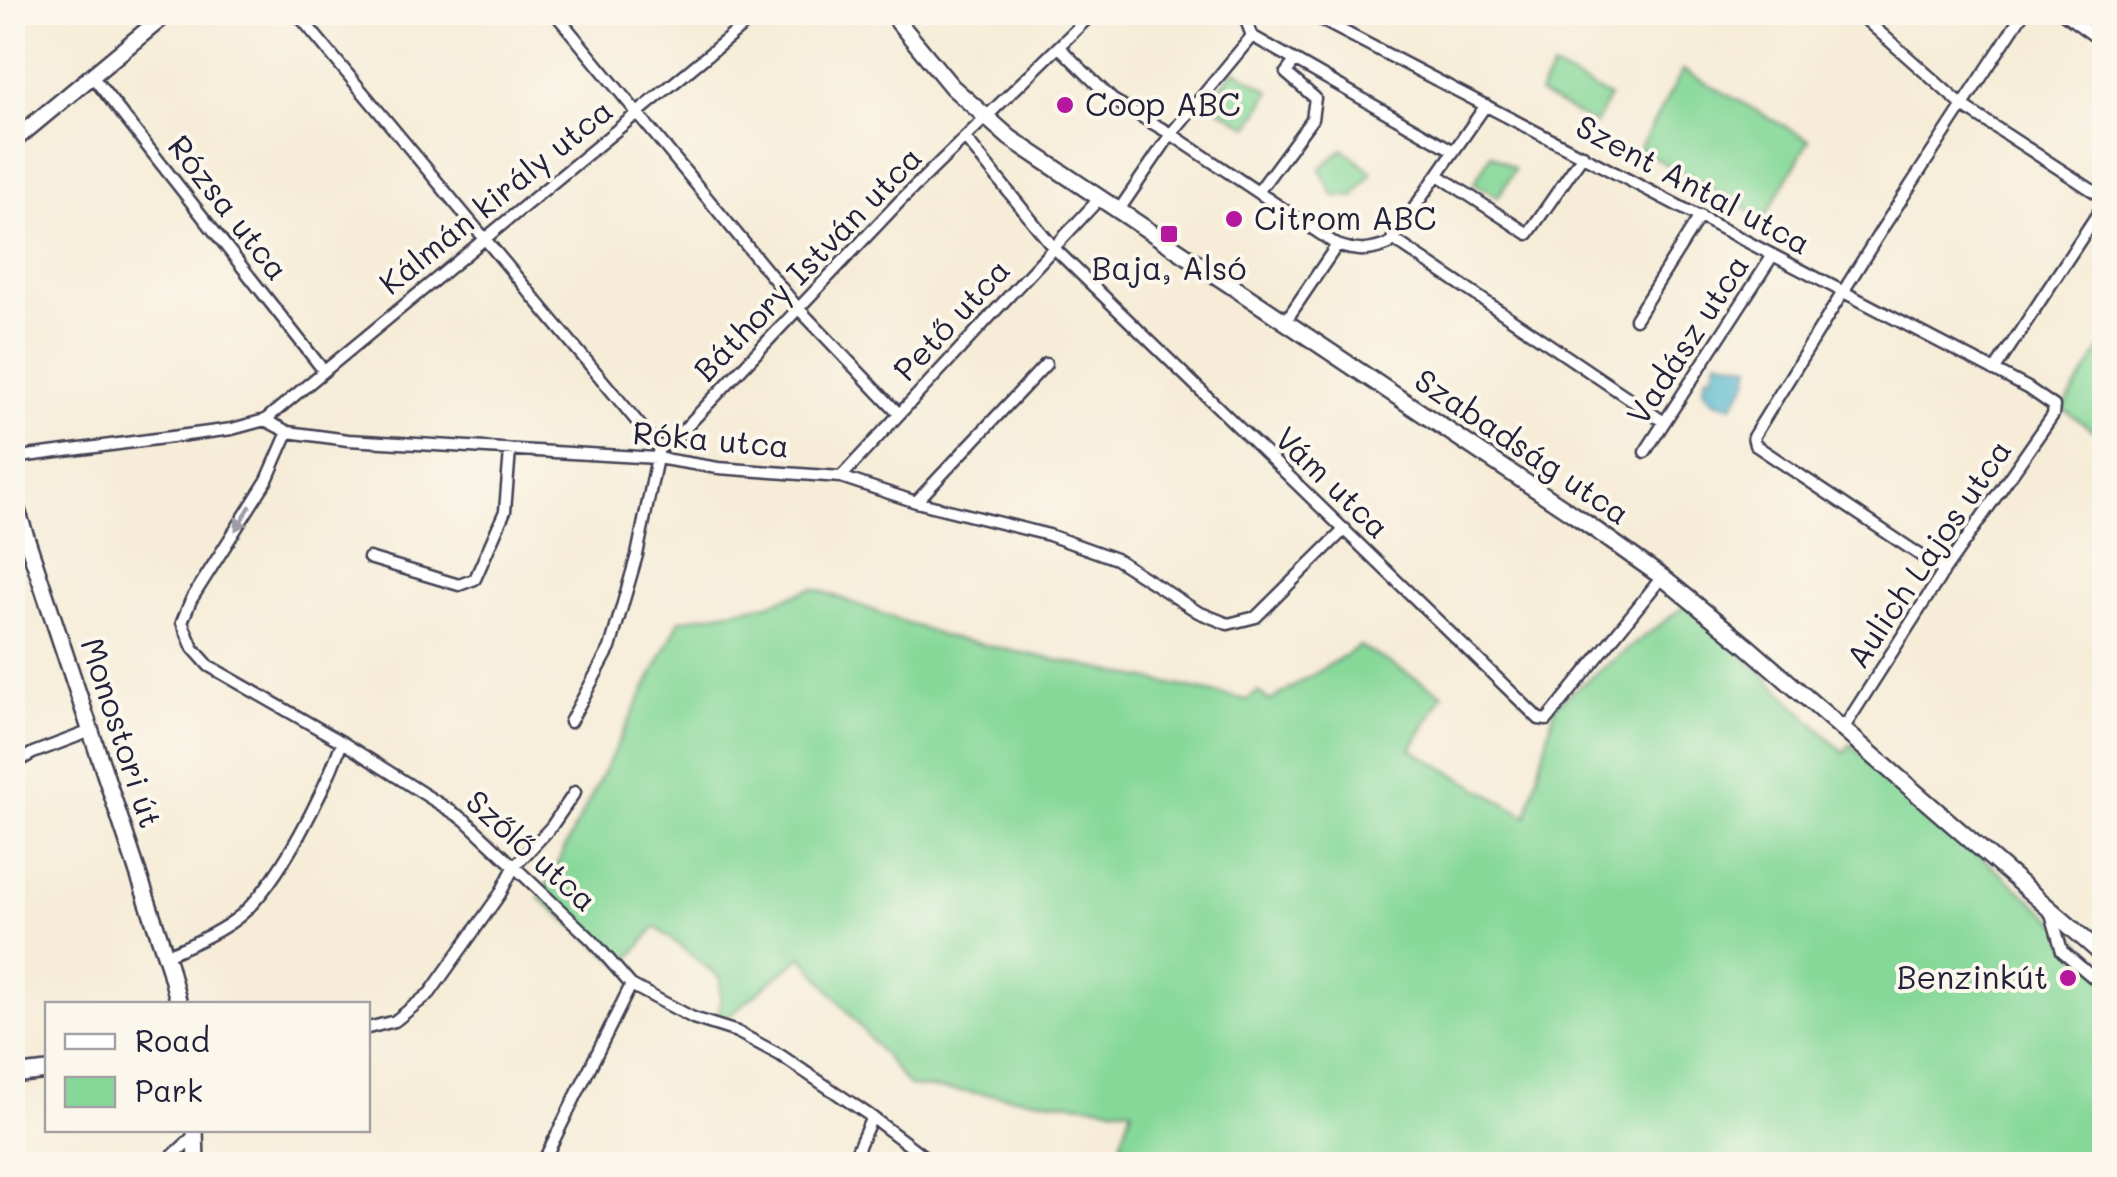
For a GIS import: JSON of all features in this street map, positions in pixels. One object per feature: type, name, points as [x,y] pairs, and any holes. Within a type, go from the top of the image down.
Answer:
[{"type":"main road","points":[[12,142],[170,12]]},
{"type":"main road","name":"Szabadság utca","points":[[890,12],[952,87],[986,120],[1662,577],[2104,956]]},
{"type":"main road","name":"Monostori út","points":[[12,496],[166,955],[176,999]]},
{"type":"main road","points":[[14,1074],[45,1070]]},
{"type":"main road","points":[[195,1132],[196,1164]]},
{"type":"street","points":[[296,12],[658,453],[636,555],[610,648],[570,722]]},
{"type":"street","points":[[554,12],[798,307],[899,414]]},
{"type":"street","name":"Kálmán király utca","points":[[266,420],[760,12]]},
{"type":"street","name":"Báthory István utca","points":[[658,453],[965,138],[1094,12]]},
{"type":"street","points":[[1243,12],[1252,36],[1454,152]]},
{"type":"street","name":"Szent Antal utca","points":[[1306,12],[1700,216],[2054,406]]},
{"type":"street","points":[[1857,12],[1964,107],[2104,201],[1994,371]]},
{"type":"street","points":[[1944,572],[1765,451],[1754,437],[1842,292],[2024,12]]},
{"type":"street","points":[[2060,12],[2104,44]]},
{"type":"street","points":[[1118,210],[1171,134],[1252,36]]},
{"type":"street","points":[[1060,48],[1113,100],[1337,245],[1353,251],[1372,251],[1392,239],[1486,105]]},
{"type":"street","points":[[1258,192],[1312,118],[1316,98],[1286,73],[1295,60]]},
{"type":"street","name":"Rózsa utca","points":[[92,76],[324,371]]},
{"type":"street","name":"Vám utca","points":[[965,138],[1054,248],[1538,719],[1547,720],[1662,577]]},
{"type":"street","points":[[1438,176],[1528,234],[1583,155]]},
{"type":"street","name":"Pető utca","points":[[841,477],[1100,198]]},
{"type":"street","points":[[1635,319],[1700,216]]},
{"type":"street","points":[[1392,239],[1664,422]]},
{"type":"street","points":[[1285,322],[1337,245]]},
{"type":"street","name":"Vadász utca","points":[[1644,452],[1773,255]]},
{"type":"street","points":[[916,502],[1046,364]]},
{"type":"street","name":"Aulich Lajos utca","points":[[1843,730],[1944,572],[2053,416],[2054,406]]},
{"type":"street","points":[[12,458],[232,429],[266,420]]},
{"type":"street","name":"Róka utca","points":[[266,420],[288,432],[510,451],[658,453],[718,468],[841,477],[916,502],[1049,536],[1116,560],[1198,612],[1228,624],[1256,617],[1345,529]]},
{"type":"street","name":"Szőlő utca","points":[[288,432],[267,480],[190,600],[182,622],[193,648],[210,666],[342,742],[465,820],[592,940],[631,985],[693,1018],[736,1032],[780,1055],[934,1164]]},
{"type":"street","points":[[369,558],[458,585],[475,579],[505,511],[510,451]]},
{"type":"street","points":[[12,765],[91,731]]},
{"type":"street","points":[[166,955],[219,930],[259,898],[324,792],[342,742]]},
{"type":"street","points":[[370,1028],[396,1021],[430,993],[500,894],[514,867],[576,792]]},
{"type":"street","points":[[2050,908],[2062,951],[2104,984]]},
{"type":"street","points":[[542,1164],[631,985]]},
{"type":"street","points":[[12,1044],[14,1074]]},
{"type":"street","points":[[851,1164],[872,1117]]},
{"type":"street","points":[[164,1164],[195,1132]]},
{"type":"green space","points":[[1553,68],[1609,97],[1595,124],[1539,94]]},
{"type":"green space","points":[[1235,70],[1270,91],[1250,127],[1208,103]]},
{"type":"green space","points":[[1683,70],[1809,140],[1764,219],[1639,149]]},
{"type":"green space","points":[[1343,149],[1372,172],[1354,197],[1334,196],[1320,169]]},
{"type":"green space","points":[[1491,154],[1515,169],[1498,197],[1474,183]]},
{"type":"green space","points":[[2104,344],[2104,438],[2063,409]]},
{"type":"green space","points":[[813,588],[942,636],[1247,700],[1258,692],[1270,701],[1360,646],[1443,694],[1411,749],[1527,816],[1556,704],[1690,602],[1844,753],[1850,744],[2104,962],[2104,1164],[1114,1164],[1132,1109],[909,1086],[802,956],[719,1024],[721,979],[656,927],[623,966],[540,898],[680,620],[768,604]]},
{"type":"water","points":[[1717,359],[1751,365],[1748,381],[1732,406],[1714,401],[1703,389],[1707,374],[1713,375]]},
{"type":"place","name":"Coop ABC","points":[[1065,105]]},
{"type":"place","name":"Citrom ABC","points":[[1234,219]]},
{"type":"place","name":"Baja, Alsó","points":[[1169,234]]},
{"type":"place","name":"Benzinkút","points":[[2068,978]]}]
